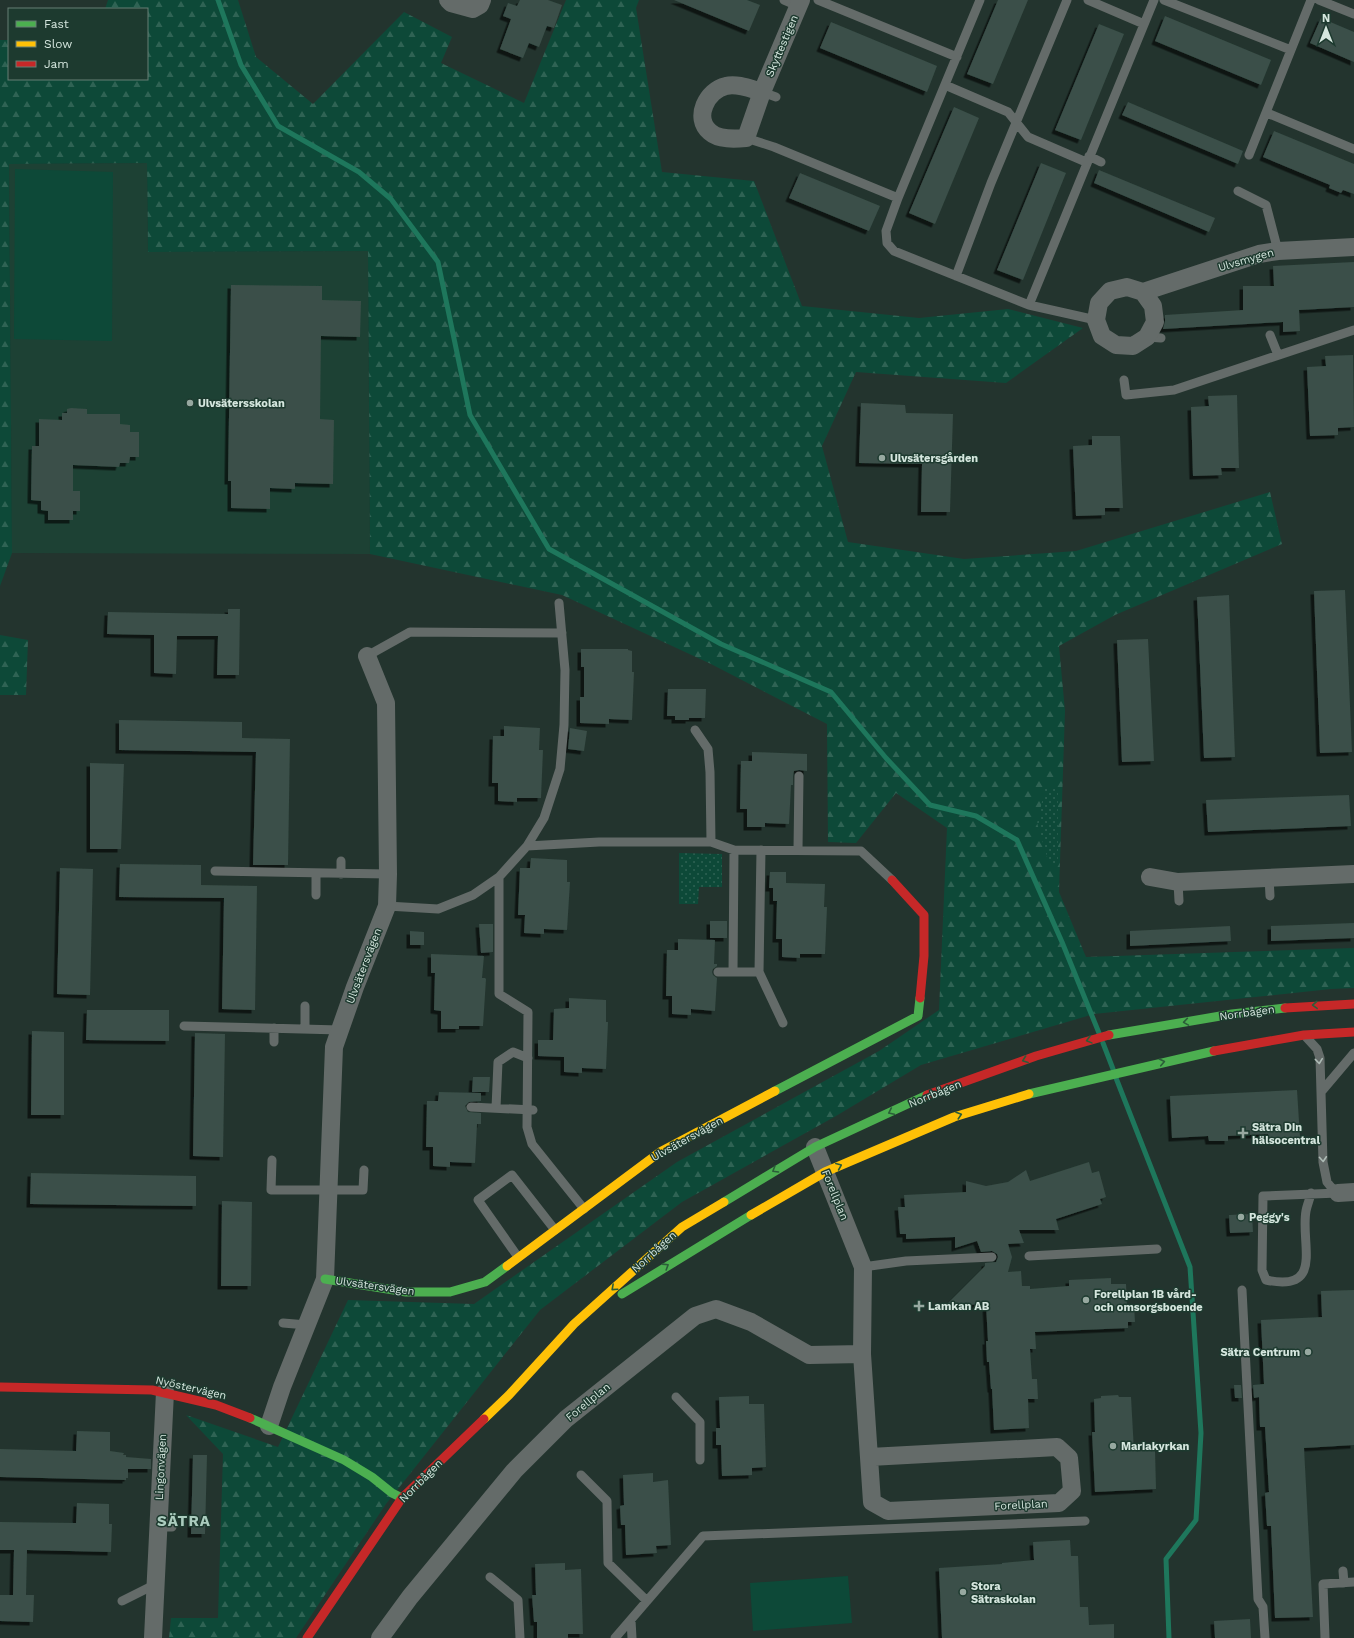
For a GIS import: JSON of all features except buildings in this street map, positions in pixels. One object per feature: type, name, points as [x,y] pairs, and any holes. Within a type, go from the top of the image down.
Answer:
[{"type":"street","points":[[448,0],[451,3],[473,9],[480,5],[482,0]]},
{"type":"street","name":"Skyttestigen","points":[[746,138],[769,94],[774,56],[794,2]]},
{"type":"street","points":[[746,138],[728,140],[710,132],[704,122],[702,111],[707,99],[715,90],[726,86],[736,86],[769,94]]},
{"type":"street","name":"Ulvsmygen","points":[[1143,292],[1260,259],[1278,251],[1354,247]]},
{"type":"street","points":[[1127,287],[1143,292],[1153,306],[1155,322],[1144,344],[1116,346],[1102,336],[1096,320],[1098,303],[1110,291],[1127,287]]},
{"type":"street","name":"Ulvsätersvägen","points":[[269,1426],[282,1387],[325,1279],[334,1047],[387,906],[386,703],[367,656]]},
{"type":"street","points":[[1150,877],[1178,882],[1354,874]]},
{"type":"street","name":"Ulvsätersvägen","points":[[325,1279],[406,1292],[450,1292],[485,1282],[660,1152],[918,1016],[924,956],[924,915],[892,880]]},
{"type":"street","name":"Norrbågen","points":[[306,1638],[402,1498],[509,1395],[574,1324],[682,1227],[815,1147],[920,1098],[1062,1047],[1116,1033],[1232,1014],[1303,1006],[1354,1004]]},
{"type":"street","name":"Norrbågen","points":[[574,1324],[724,1230],[825,1172],[954,1117],[1040,1090],[1224,1048],[1304,1035],[1354,1032]]},
{"type":"street","name":"Forellplan","points":[[815,1147],[863,1266],[862,1354],[872,1502],[888,1511],[1058,1503],[1072,1491],[1069,1458],[1057,1447],[870,1456]]},
{"type":"street","name":"Forellplan","points":[[380,1638],[410,1597],[514,1471],[566,1419],[695,1316],[716,1309],[751,1322],[809,1354],[862,1354]]},
{"type":"street","name":"Nyöstervägen","points":[[0,1387],[152,1390],[216,1405],[269,1426],[344,1460],[372,1477],[392,1493],[402,1498]]},
{"type":"street","name":"Lingonvägen","points":[[153,1638],[156,1584],[165,1527],[165,1392]]},
{"type":"lane","points":[[818,0],[957,57]]},
{"type":"lane","points":[[980,0],[898,198],[886,231],[887,243],[894,251],[1029,304],[1096,320]]},
{"type":"lane","points":[[956,276],[1016,122],[1067,0]]},
{"type":"lane","points":[[1088,0],[1144,24]]},
{"type":"lane","points":[[1029,304],[1154,0]]},
{"type":"lane","points":[[1164,0],[1291,50]]},
{"type":"lane","points":[[1249,155],[1311,0]]},
{"type":"lane","points":[[1319,0],[1354,14]]},
{"type":"lane","points":[[945,85],[1008,112],[1028,137],[1088,159],[1101,162]]},
{"type":"lane","points":[[1267,113],[1354,149]]},
{"type":"lane","points":[[746,138],[774,147],[898,198]]},
{"type":"lane","points":[[1238,191],[1266,205],[1278,251]]},
{"type":"lane","points":[[1124,380],[1126,395],[1174,390],[1354,330]]},
{"type":"lane","points":[[1270,335],[1278,355]]},
{"type":"lane","points":[[387,906],[438,909],[473,895],[499,877],[527,846],[544,818],[560,769],[564,725],[565,670],[559,603]]},
{"type":"lane","points":[[367,656],[410,632],[562,633]]},
{"type":"lane","points":[[695,730],[708,748],[710,772],[711,842]]},
{"type":"lane","points":[[798,849],[799,776]]},
{"type":"lane","points":[[527,846],[599,842],[711,842],[734,850],[798,849],[861,851],[892,880]]},
{"type":"lane","points":[[733,972],[734,850]]},
{"type":"lane","points":[[761,850],[759,972],[783,1023]]},
{"type":"lane","points":[[341,861],[341,874]]},
{"type":"lane","points":[[215,871],[388,874]]},
{"type":"lane","points":[[316,873],[316,895]]},
{"type":"lane","points":[[499,877],[499,994],[528,1012],[530,1109],[527,1127],[532,1144],[584,1208]]},
{"type":"lane","points":[[1269,878],[1270,896]]},
{"type":"lane","points":[[1178,882],[1179,901]]},
{"type":"lane","points":[[718,972],[759,972]]},
{"type":"lane","points":[[305,1006],[305,1029]]},
{"type":"lane","points":[[184,1026],[340,1030]]},
{"type":"lane","points":[[274,1028],[274,1042]]},
{"type":"lane","points":[[1304,1035],[1317,1048],[1320,1058],[1323,1162],[1325,1174],[1331,1187],[1346,1193]]},
{"type":"lane","points":[[496,1108],[498,1062],[513,1052],[528,1058]]},
{"type":"lane","points":[[1321,1092],[1354,1053]]},
{"type":"lane","points":[[471,1107],[530,1109]]},
{"type":"lane","points":[[272,1160],[271,1190],[363,1190],[364,1170]]},
{"type":"lane","points":[[518,1257],[478,1200],[483,1196],[512,1175],[555,1230]]},
{"type":"lane","points":[[1311,1193],[1306,1211],[1306,1266],[1299,1279],[1291,1282],[1266,1280],[1262,1270],[1263,1196],[1311,1193],[1346,1193]]},
{"type":"lane","points":[[1029,1256],[1157,1249]]},
{"type":"lane","points":[[863,1266],[906,1261],[992,1257]]},
{"type":"lane","points":[[1242,1290],[1258,1600],[1263,1607],[1265,1638]]},
{"type":"lane","points":[[283,1323],[307,1325]]},
{"type":"lane","points":[[676,1397],[700,1422],[700,1460]]},
{"type":"lane","points":[[581,1475],[607,1500],[608,1563],[647,1601]]},
{"type":"lane","points":[[616,1638],[703,1536],[1084,1521]]},
{"type":"lane","points":[[1343,1571],[1344,1583]]},
{"type":"lane","points":[[490,1577],[518,1600],[520,1638]]},
{"type":"lane","points":[[1325,1638],[1323,1584],[1354,1582]]},
{"type":"lane","points":[[122,1601],[156,1584]]},
{"type":"lane","points":[[631,1620],[632,1638]]},
{"type":"shaded area","name":"Ulvsätersskolan","points":[[147,163],[148,252],[368,251],[370,554],[12,553],[9,164]]},
{"type":"green space","points":[[108,0],[238,0],[256,57],[313,104],[404,12],[452,37],[441,63],[524,103],[566,0],[639,0],[636,8],[662,172],[754,181],[802,306],[919,318],[1008,309],[1083,328],[1006,383],[856,372],[822,446],[848,542],[964,559],[1076,551],[1270,492],[1282,544],[1115,615],[1059,646],[1065,711],[1059,892],[1086,957],[1354,948],[1354,988],[1331,989],[1094,1014],[921,1065],[836,1116],[682,1202],[540,1310],[386,1504],[296,1638],[169,1638],[171,1618],[218,1618],[223,1454],[186,1415],[278,1447],[348,1300],[474,1304],[677,1162],[879,1051],[939,1010],[947,828],[896,793],[856,843],[828,842],[827,724],[711,664],[562,595],[370,554],[368,251],[148,252],[147,163],[9,164],[12,553],[0,586],[0,40],[8,40],[8,80],[148,80],[148,8],[105,8]]},
{"type":"green space","points":[[15,169],[113,172],[112,341],[14,339]]},
{"type":"green space","points":[[0,635],[28,640],[26,695],[0,695]]},
{"type":"green space","points":[[1045,789],[1058,789],[1058,863],[1049,863],[1037,823]]},
{"type":"green space","points":[[679,853],[722,854],[722,887],[699,887],[698,904],[679,904]]},
{"type":"green space","points":[[848,1576],[852,1623],[753,1631],[750,1583]]},
{"type":"waterway","points":[[218,0],[241,65],[278,126],[359,172],[391,199],[438,262],[470,415],[549,549],[721,644],[831,692],[886,758],[930,805],[976,816],[1017,840],[1062,942],[1099,1033]]},
{"type":"waterway","points":[[1103,1043],[1113,1069]]},
{"type":"waterway","points":[[1116,1078],[1190,1267],[1201,1433],[1196,1520],[1166,1559],[1169,1638]]},
{"type":"traffic: fast","points":[[775,1091],[918,1016],[920,998]]},
{"type":"traffic: fast","points":[[1109,1035],[1232,1014],[1285,1008]]},
{"type":"traffic: fast","points":[[1029,1094],[1214,1051]]},
{"type":"traffic: fast","points":[[724,1202],[815,1147],[927,1095]]},
{"type":"traffic: fast","points":[[622,1294],[751,1215]]},
{"type":"traffic: fast","points":[[325,1279],[406,1292],[450,1292],[485,1282],[507,1266]]},
{"type":"traffic: fast","points":[[250,1418],[344,1460],[372,1477],[392,1493],[402,1498]]},
{"type":"traffic: slow","points":[[507,1266],[660,1152],[775,1091]]},
{"type":"traffic: slow","points":[[751,1215],[825,1172],[954,1117],[1029,1094]]},
{"type":"traffic: slow","points":[[484,1419],[509,1395],[574,1324],[682,1227],[724,1202]]},
{"type":"traffic: jam","points":[[892,880],[924,915],[924,956],[920,998]]},
{"type":"traffic: jam","points":[[1285,1008],[1354,1004]]},
{"type":"traffic: jam","points":[[1214,1051],[1304,1035],[1354,1032]]},
{"type":"traffic: jam","points":[[927,1095],[1036,1056],[1109,1035]]},
{"type":"traffic: jam","points":[[0,1387],[152,1390],[216,1405],[250,1418]]},
{"type":"traffic: jam","points":[[307,1638],[402,1498],[484,1419]]},
{"type":"place","name":"Ulvsätersskolan","points":[[190,403]]},
{"type":"place","name":"Ulvsätersgården","points":[[882,458]]},
{"type":"place","name":"Sätra Din hälsocentral","points":[[1243,1133]]},
{"type":"place","name":"Peggy's","points":[[1241,1217]]},
{"type":"place","name":"Forellplan 1B vård- och omsorgsboende","points":[[1086,1300]]},
{"type":"place","name":"Lamkan AB","points":[[919,1306]]},
{"type":"place","name":"Sätra Centrum","points":[[1308,1352]]},
{"type":"place","name":"Mariakyrkan","points":[[1113,1446]]},
{"type":"place","name":"Stora Sätraskolan","points":[[963,1592]]},
{"type":"district","name":"SÄTRA","points":[[184,1521]]}]
